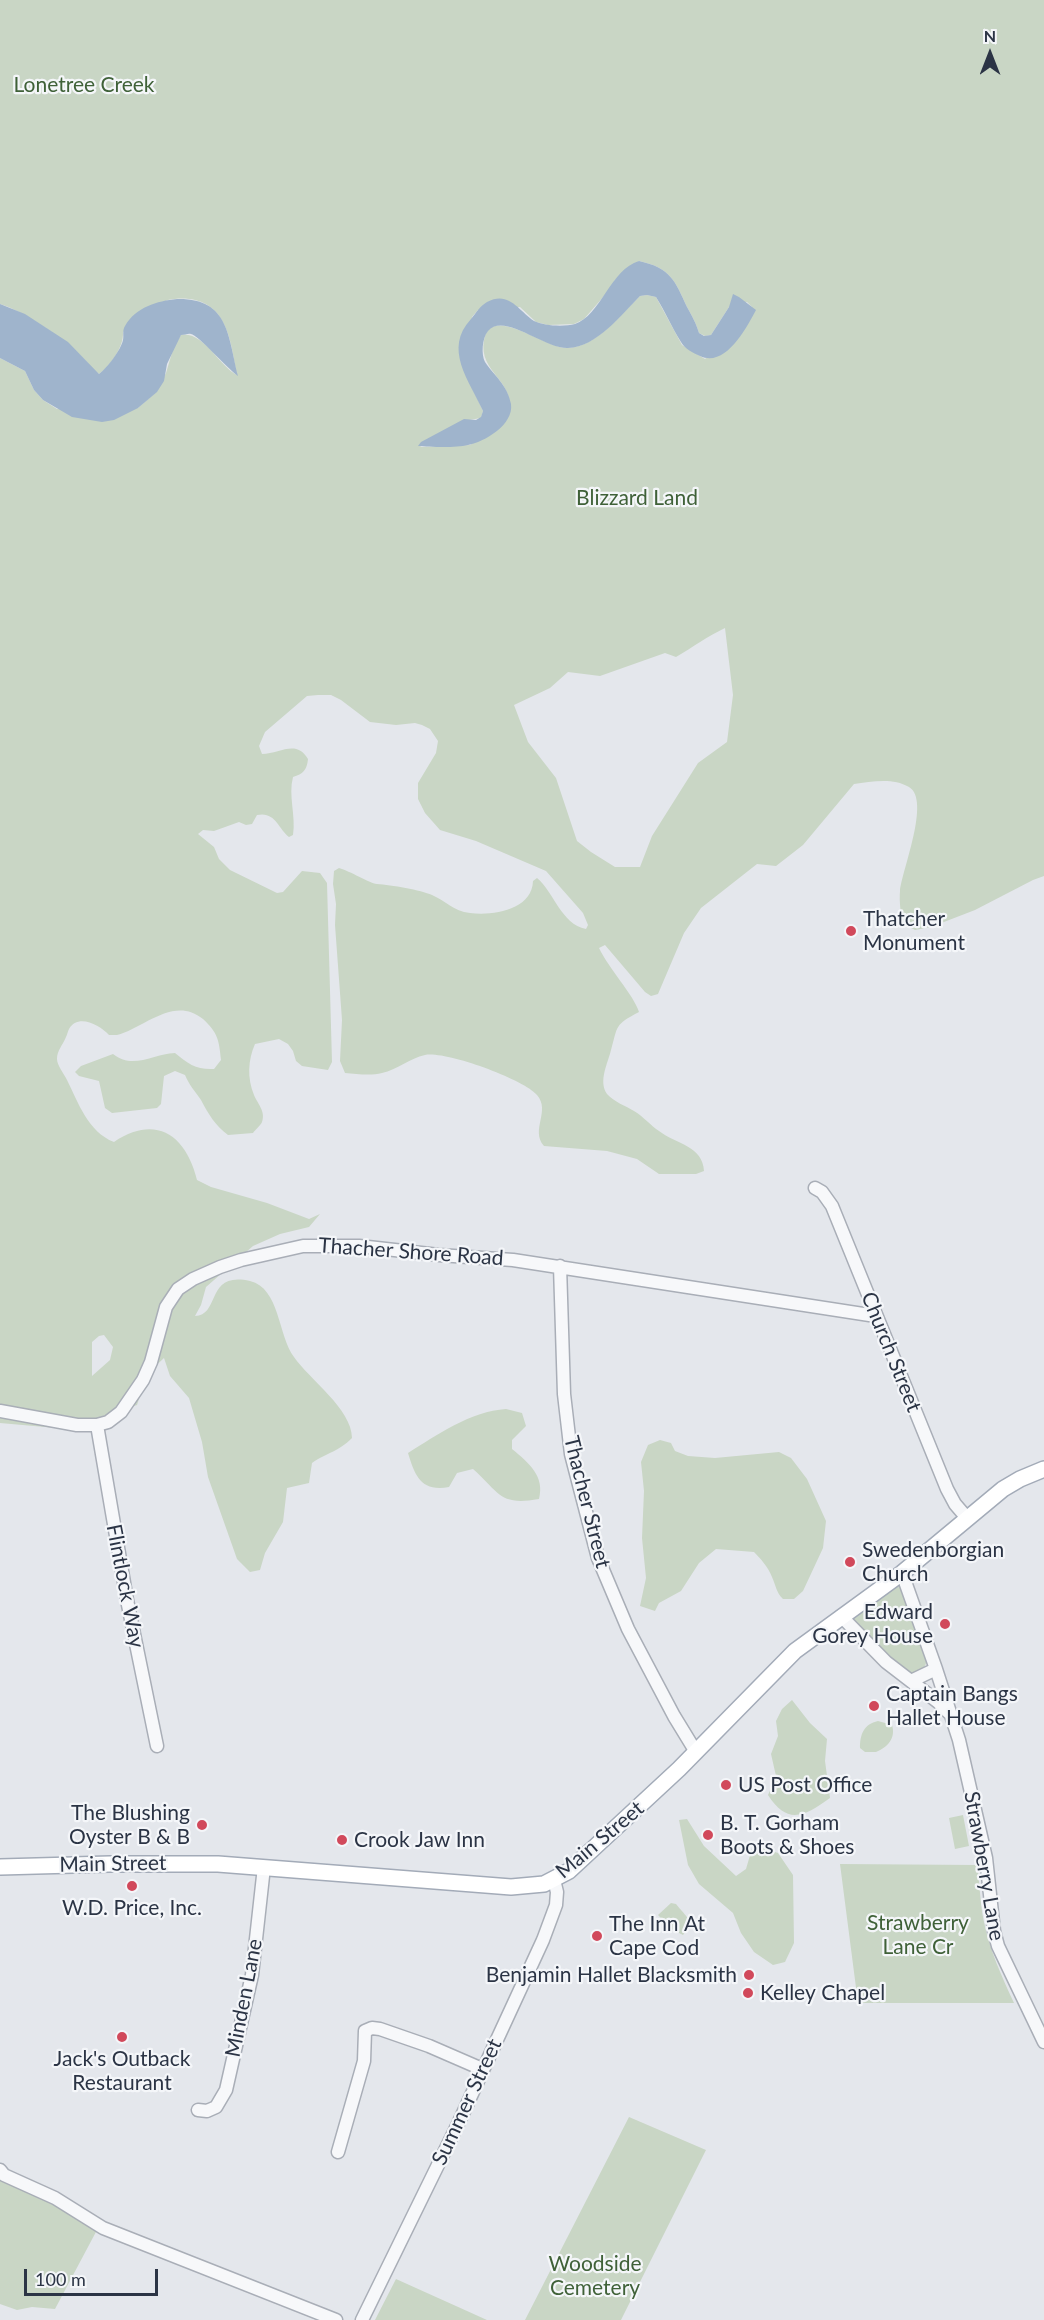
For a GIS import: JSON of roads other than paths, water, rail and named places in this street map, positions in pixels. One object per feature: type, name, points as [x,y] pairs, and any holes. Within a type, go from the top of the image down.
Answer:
[{"type":"main road","name":"Main Street","points":[[0,1867],[160,1864],[264,1867],[511,1887],[535,1886],[554,1880],[589,1853],[696,1752],[795,1651],[902,1573],[1004,1489],[1029,1475],[1044,1470]]},
{"type":"street","name":"Church Street","points":[[815,1188],[822,1192],[832,1206],[947,1488],[955,1504],[968,1518]]},
{"type":"street","name":"Thacher Shore Road","points":[[97,1425],[108,1422],[121,1412],[143,1380],[151,1362],[164,1314],[173,1294],[193,1279],[220,1266],[269,1252],[320,1245],[359,1246],[513,1260],[876,1316]]},
{"type":"street","name":"Thacher Street","points":[[560,1266],[564,1394],[571,1454],[598,1558],[628,1629],[674,1716],[696,1752]]},
{"type":"street","points":[[0,1411],[55,1422],[97,1425]]},
{"type":"street","name":"Flintlock Way","points":[[97,1425],[127,1600],[157,1746]]},
{"type":"street","name":"Strawberry Lane","points":[[902,1573],[936,1669],[969,1783],[986,1858],[995,1939],[1044,2042]]},
{"type":"street","name":"Strawberry Lane","points":[[841,1616],[886,1662],[941,1704],[951,1717]]},
{"type":"street","points":[[911,1681],[936,1669]]},
{"type":"street","name":"Minden Lane","points":[[198,2110],[207,2111],[216,2107],[226,2091],[252,1975],[264,1867]]},
{"type":"street","name":"Summer Street","points":[[362,2320],[459,2122],[554,1912],[557,1898],[554,1880]]},
{"type":"street","points":[[338,2152],[364,2061],[365,2031],[372,2028],[380,2029],[429,2046],[483,2069]]},
{"type":"street","points":[[1,2173],[54,2198],[103,2228],[336,2320]]},
{"type":"water","points":[[639,261],[658,267],[670,277],[679,290],[699,333],[704,336],[711,335],[729,307],[733,294],[756,310],[734,345],[718,357],[709,358],[697,355],[685,347],[656,297],[647,295],[640,296],[617,321],[599,336],[579,346],[558,347],[514,328],[495,326],[486,334],[483,342],[483,355],[485,362],[504,386],[509,397],[511,412],[508,419],[497,431],[475,443],[450,447],[418,446],[421,442],[464,419],[476,420],[481,417],[483,411],[461,365],[459,342],[463,330],[482,306],[487,302],[502,298],[513,303],[538,323],[554,326],[575,324],[592,312],[621,273]]},
{"type":"water","points":[[177,299],[194,300],[217,312],[228,334],[238,376],[195,336],[181,335],[167,364],[164,381],[157,392],[138,408],[114,420],[102,422],[72,417],[43,400],[34,390],[25,371],[0,358],[0,304],[25,314],[68,342],[99,374],[117,354],[122,344],[124,328],[135,314],[155,303]]},
{"type":"place","name":"Thatcher Monument","points":[[851,931]]},
{"type":"place","name":"Swedenborgian Church","points":[[850,1562]]},
{"type":"place","name":"Edward Gorey House","points":[[945,1624]]},
{"type":"place","name":"Captain Bangs Hallet House","points":[[874,1706]]},
{"type":"place","name":"US Post Office","points":[[726,1785]]},
{"type":"place","name":"The Blushing Oyster B & B","points":[[202,1825]]},
{"type":"place","name":"B. T. Gorham Boots & Shoes","points":[[708,1835]]},
{"type":"place","name":"Crook Jaw Inn","points":[[342,1840]]},
{"type":"place","name":"W.D. Price, Inc.","points":[[132,1886]]},
{"type":"place","name":"The Inn At Cape Cod","points":[[597,1936]]},
{"type":"place","name":"Benjamin Hallet Blacksmith","points":[[749,1975]]},
{"type":"place","name":"Kelley Chapel","points":[[748,1993]]},
{"type":"place","name":"Jack's Outback Restaurant","points":[[122,2037]]},
{"type":"park label","name":"Lonetree Creek","points":[[84,85]]},
{"type":"park label","name":"Blizzard Land","points":[[637,498]]},
{"type":"park label","name":"Strawberry Lane Cr","points":[[918,1935]]},
{"type":"park label","name":"Woodside Cemetery","points":[[595,2276]]}]
